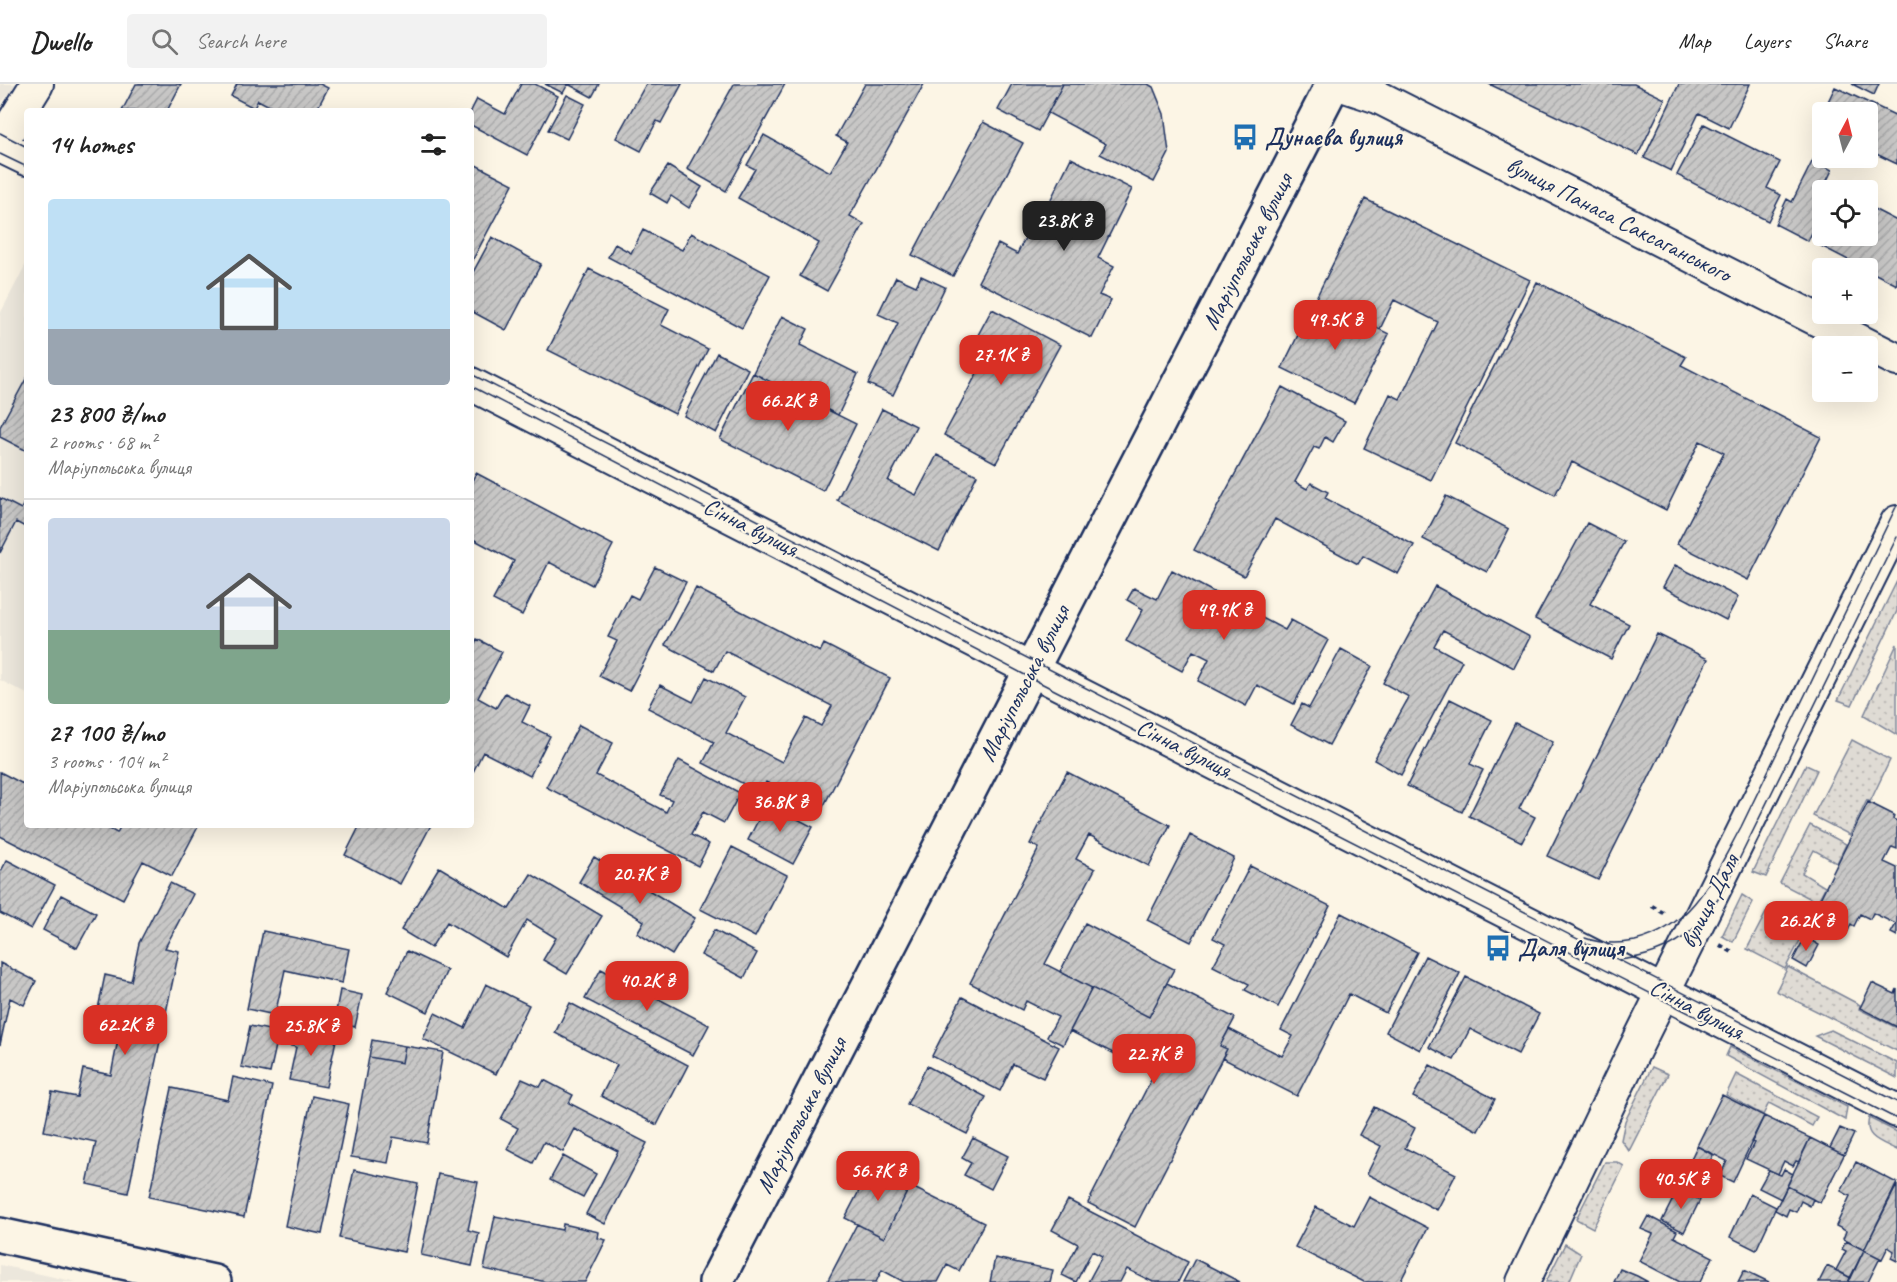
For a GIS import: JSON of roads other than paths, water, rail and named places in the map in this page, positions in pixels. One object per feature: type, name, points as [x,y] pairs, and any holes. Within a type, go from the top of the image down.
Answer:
[{"type":"street","points":[[24,157],[0,145],[37,84]]},
{"type":"street","name":"Маріупольська вулиця","points":[[716,1282],[1333,84]]},
{"type":"street","name":"вулиця Панаса Саксаганського","points":[[1339,84],[1389,103],[1897,360]]},
{"type":"street","name":"Сінна вулиця","points":[[474,386],[1897,1111]]},
{"type":"street","name":"вулиця Даля","points":[[1522,1282],[1897,522]]},
{"type":"street","points":[[0,1234],[214,1282]]},
{"type":"tram line","points":[[0,133],[24,145]]},
{"type":"tram line","points":[[0,154],[24,166]]},
{"type":"tram line","points":[[474,376],[1897,1102]]},
{"type":"tram line","points":[[474,388],[1027,676],[1897,1119]]},
{"type":"tram line","points":[[1585,938],[1623,943],[1655,934],[1672,924],[1700,896],[1722,863],[1741,827],[1897,505]]},
{"type":"tram line","points":[[1619,960],[1638,957],[1670,945],[1697,926],[1719,898],[1897,537]]},
{"type":"place","name":"Дунаєва вулиця","points":[[1245,137]]},
{"type":"place","name":"Даля вулиця","points":[[1498,948]]}]
